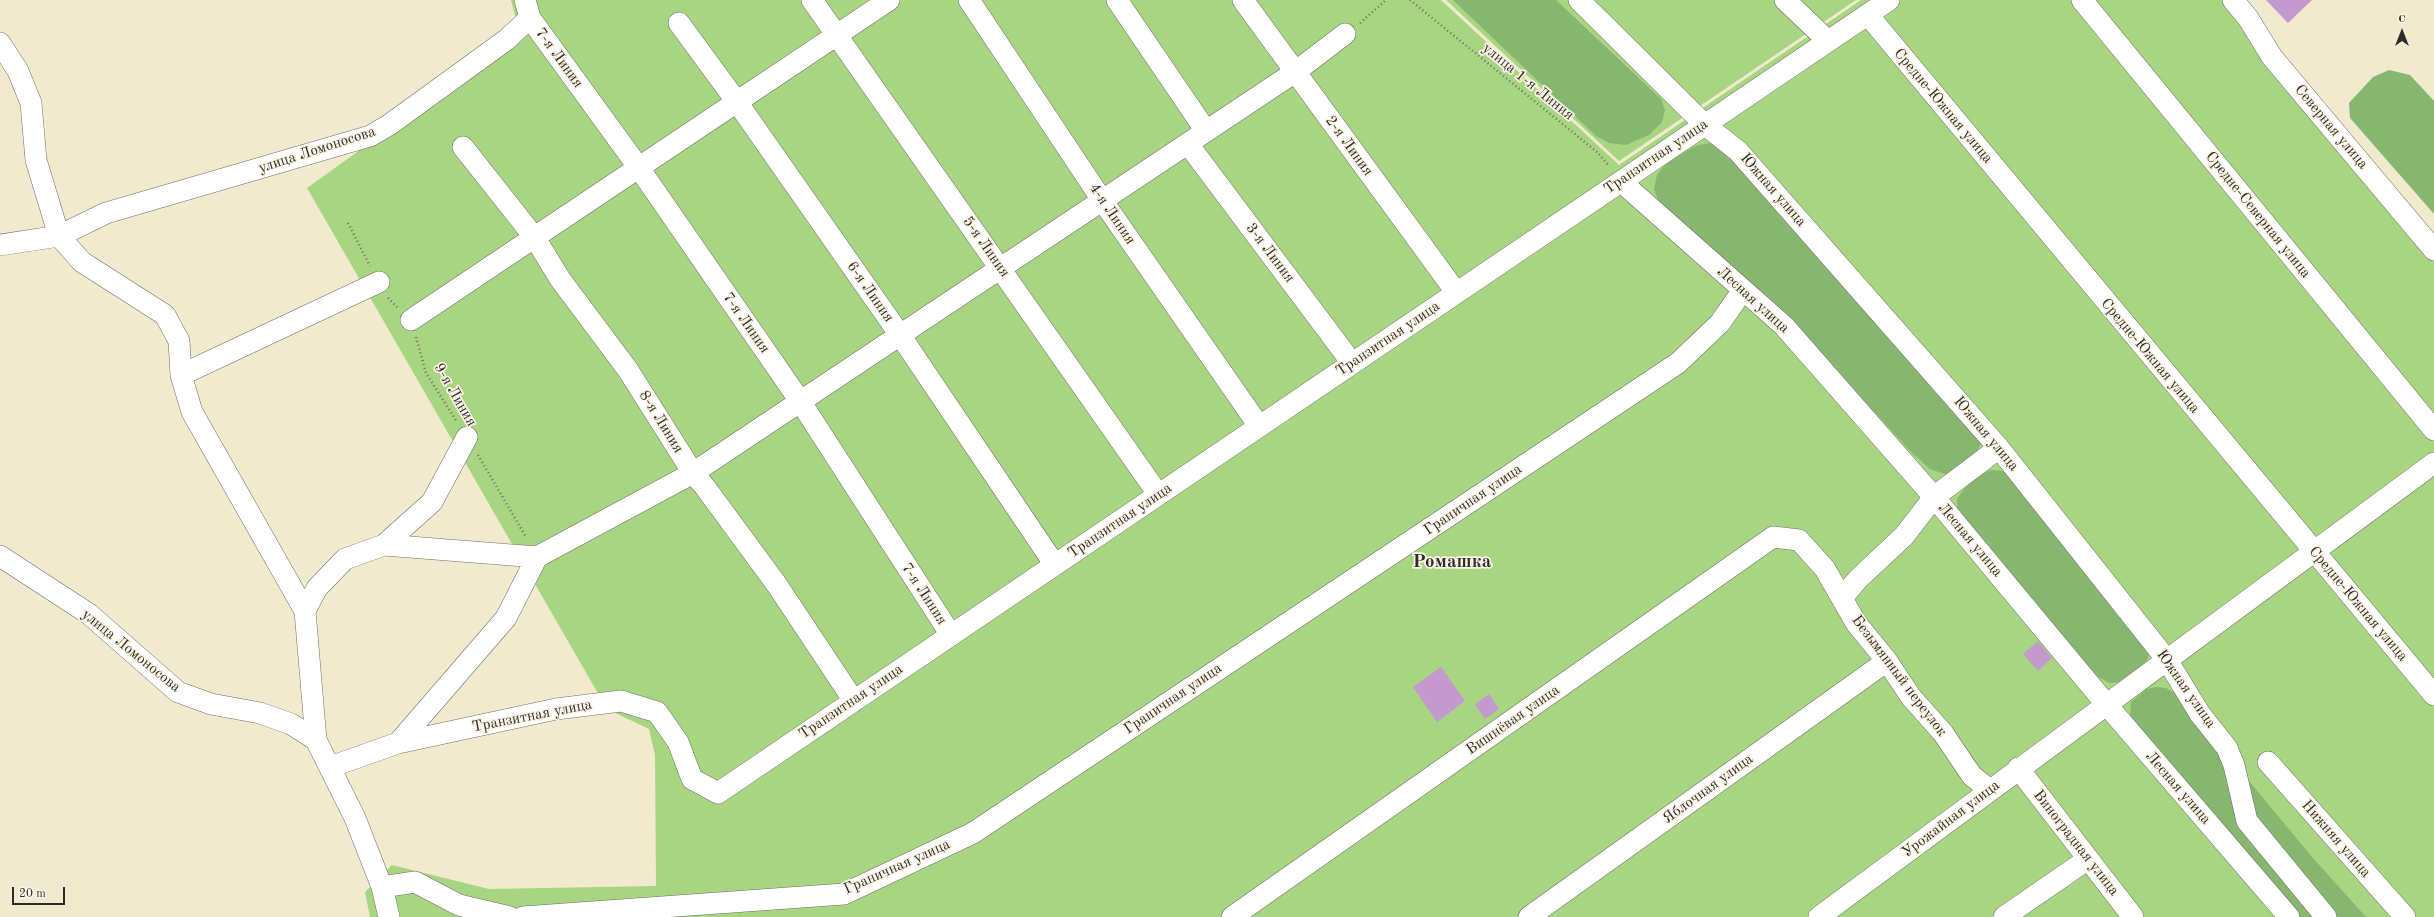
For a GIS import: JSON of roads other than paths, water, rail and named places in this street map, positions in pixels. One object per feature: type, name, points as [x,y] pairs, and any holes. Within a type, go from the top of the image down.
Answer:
[{"type":"street","name":"5-я Линия","points":[[812,0],[1158,494]]},
{"type":"street","points":[[411,320],[889,0]]},
{"type":"street","name":"4-я Линия","points":[[969,0],[1102,200],[1259,426]]},
{"type":"street","points":[[1117,0],[1206,131]]},
{"type":"street","name":"2-я Линия","points":[[1243,0],[1456,292]]},
{"type":"street","name":"Южная улица","points":[[1579,0],[1704,124],[1738,151],[1999,448],[2167,660],[2200,714],[2227,748],[2234,765],[2247,821],[2326,917]]},
{"type":"street","points":[[1785,0],[1828,41]]},
{"type":"street","name":"Транзитная улица","points":[[330,767],[398,743],[556,709],[621,701],[657,712],[678,742],[692,780],[718,793],[1456,292],[1624,184],[1704,124],[1889,0]]},
{"type":"street","name":"Средне-Северная улица","points":[[2082,0],[2434,430]]},
{"type":"street","name":"Северная улица","points":[[2233,0],[2248,18],[2272,57],[2434,250]]},
{"type":"street","name":"7-я Линия","points":[[528,9],[800,401],[951,635]]},
{"type":"street","name":"улица Ломоносова","points":[[0,245],[59,236],[106,213],[370,136],[389,125],[500,44],[528,9]]},
{"type":"street","name":"Средне-Южная улица","points":[[1868,15],[2434,695]]},
{"type":"street","name":"6-я Линия","points":[[680,23],[900,335],[1055,564]]},
{"type":"street","points":[[384,545],[537,556],[693,473],[1295,72],[1345,34]]},
{"type":"street","points":[[0,44],[18,71],[31,103],[36,160],[59,236],[82,262],[165,315],[179,341],[181,376],[192,412],[305,611],[316,740]]},
{"type":"street","name":"3-я Линия","points":[[1188,144],[1352,363]]},
{"type":"street","name":"8-я Линия","points":[[463,147],[535,238],[560,278],[628,370],[693,473],[706,487],[777,585],[854,701]]},
{"type":"street","name":"Лесная улица","points":[[1624,184],[1784,326],[1934,497],[2106,704],[2289,917]]},
{"type":"street","points":[[181,376],[379,282]]},
{"type":"street","name":"Граничная улица","points":[[524,917],[844,894],[973,833],[1678,363],[1720,322],[1743,290]]},
{"type":"street","points":[[305,611],[317,588],[345,559],[384,545],[432,502],[467,437]]},
{"type":"street","points":[[1843,597],[1858,578],[1904,536],[1934,497],[1999,448]]},
{"type":"street","name":"Урожайная улица","points":[[1819,917],[2018,768],[2434,463]]},
{"type":"street","name":"Вишнёвая улица","points":[[1232,917],[1773,537],[1799,540]]},
{"type":"street","name":"Безымянный переулок","points":[[1799,540],[1825,569],[1843,597],[1856,622],[1887,661],[1912,697],[1943,733],[1972,776],[1990,790]]},
{"type":"street","name":"улица Ломоносова","points":[[0,556],[89,614],[178,692],[211,704],[260,713],[291,724],[316,740],[355,818],[382,887],[389,917]]},
{"type":"street","points":[[398,743],[506,618],[537,556]]},
{"type":"street","name":"Яблочная улица","points":[[1529,917],[1887,661]]},
{"type":"street","name":"Нижняя улица","points":[[2268,762],[2405,917]]},
{"type":"street","name":"Виноградная улица","points":[[2018,768],[2133,917]]},
{"type":"street","points":[[2004,917],[2088,859]]},
{"type":"street","points":[[382,887],[415,882],[459,905],[510,917]]},
{"type":"district","name":"Ромашка","points":[[1452,562]]}]
